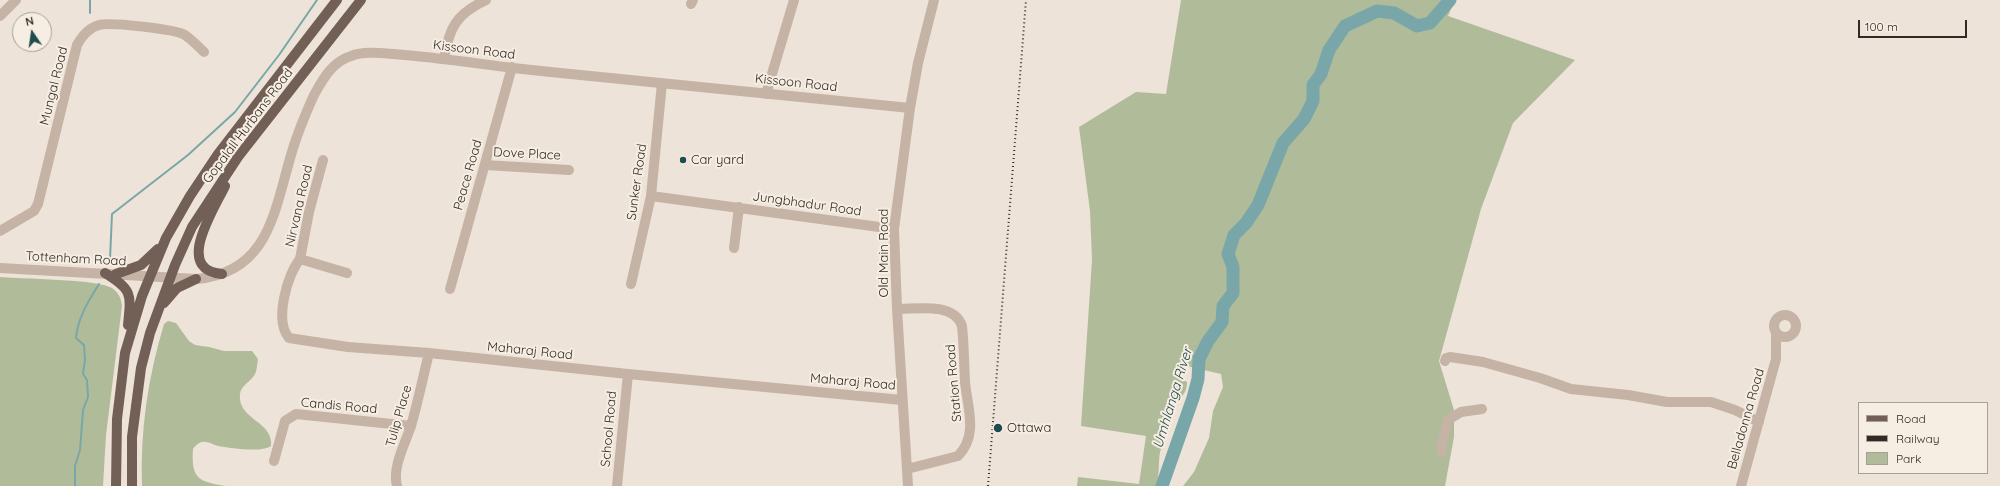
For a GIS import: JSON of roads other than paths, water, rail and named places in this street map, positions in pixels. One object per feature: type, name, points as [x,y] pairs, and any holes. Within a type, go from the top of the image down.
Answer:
[{"type":"main road","name":"Gopalall Hurbans Road","points":[[116,486],[117,419],[125,353],[135,316],[170,230],[190,196],[218,154],[337,0]]},
{"type":"main road","name":"Gopalall Hurbans Road","points":[[132,486],[132,437],[141,368],[150,334],[170,278],[192,227],[238,157],[361,0]]},
{"type":"main road","points":[[222,274],[207,271],[200,263],[198,253],[206,228],[238,157]]},
{"type":"main road","points":[[116,274],[147,260],[155,253],[170,230]]},
{"type":"main road","points":[[105,273],[120,282],[128,292],[130,301],[125,353]]},
{"type":"main road","points":[[160,308],[177,288],[196,279]]},
{"type":"street","points":[[1,14],[16,0]]},
{"type":"street","points":[[444,59],[449,35],[454,24],[463,14],[486,0]]},
{"type":"street","points":[[766,94],[794,0]]},
{"type":"street","name":"Old Main Road","points":[[908,486],[897,309],[894,229],[910,108],[918,63],[934,0]]},
{"type":"street","name":"Mungal Road","points":[[0,231],[34,211],[38,204],[77,45],[82,35],[91,28],[101,24],[168,30],[184,34],[204,52]]},
{"type":"street","name":"Kissoon Road","points":[[170,278],[196,279],[222,274],[234,269],[253,254],[266,236],[275,216],[299,128],[319,86],[328,72],[339,62],[352,55],[370,52],[444,59],[512,68],[910,108]]},
{"type":"street","name":"Peace Road","points":[[450,289],[512,68]]},
{"type":"street","name":"Sunker Road","points":[[631,284],[651,196],[662,83]]},
{"type":"street","name":"Nirvana Road","points":[[300,259],[309,212],[323,160]]},
{"type":"street","name":"Dove Place","points":[[485,165],[569,170]]},
{"type":"street","name":"Jungbhadur Road","points":[[651,196],[894,229]]},
{"type":"street","name":"Jungbhadur Road","points":[[734,248],[739,207]]},
{"type":"street","points":[[300,259],[347,273]]},
{"type":"street","name":"Maharaj Road","points":[[300,259],[289,277],[284,301],[282,324],[285,333],[289,338],[348,347],[429,353],[628,374],[902,400]]},
{"type":"street","name":"Tottenham Road","points":[[0,268],[170,278]]},
{"type":"street","name":"Station Road","points":[[897,309],[945,310],[959,318],[962,326],[965,383],[970,413],[969,436],[958,456],[907,469]]},
{"type":"street","name":"Belladonna Road","points":[[1741,486],[1776,359],[1776,333],[1774,326],[1776,319],[1786,315],[1793,318],[1797,324],[1796,332],[1790,337],[1776,359]]},
{"type":"street","points":[[1776,333],[1783,337],[1790,337]]},
{"type":"street","name":"Tulip Place","points":[[397,486],[396,475],[399,460],[410,426],[429,353]]},
{"type":"street","points":[[1445,361],[1446,358],[1450,357],[1483,362],[1540,378],[1571,389],[1628,395],[1667,402],[1711,402],[1735,410],[1759,422]]},
{"type":"street","name":"School Road","points":[[617,486],[628,374]]},
{"type":"street","points":[[1442,452],[1441,447],[1448,420],[1461,412],[1482,409]]},
{"type":"street","name":"Candis Road","points":[[274,461],[285,420],[296,414],[410,426]]},
{"type":"waterway","points":[[90,0],[90,13]]},
{"type":"waterway","points":[[110,259],[112,214],[188,155],[235,112],[279,55],[317,0]]},
{"type":"waterway","name":"Umhlanga River","points":[[1162,486],[1193,398],[1198,379],[1199,359],[1208,341],[1222,322],[1223,306],[1233,293],[1233,267],[1228,254],[1234,235],[1246,223],[1258,205],[1283,143],[1304,119],[1313,101],[1313,85],[1321,74],[1329,50],[1345,26],[1377,11],[1394,13],[1417,26],[1430,23],[1450,0]]},
{"type":"waterway","points":[[75,486],[75,466],[80,450],[83,410],[88,397],[87,380],[83,374],[85,360],[84,345],[76,338],[81,316],[99,284]]},
{"type":"railway","points":[[988,486],[1026,0]]},
{"type":"place","name":"Car yard","points":[[683,160]]},
{"type":"place","name":"Ottawa","points":[[998,428]]}]
